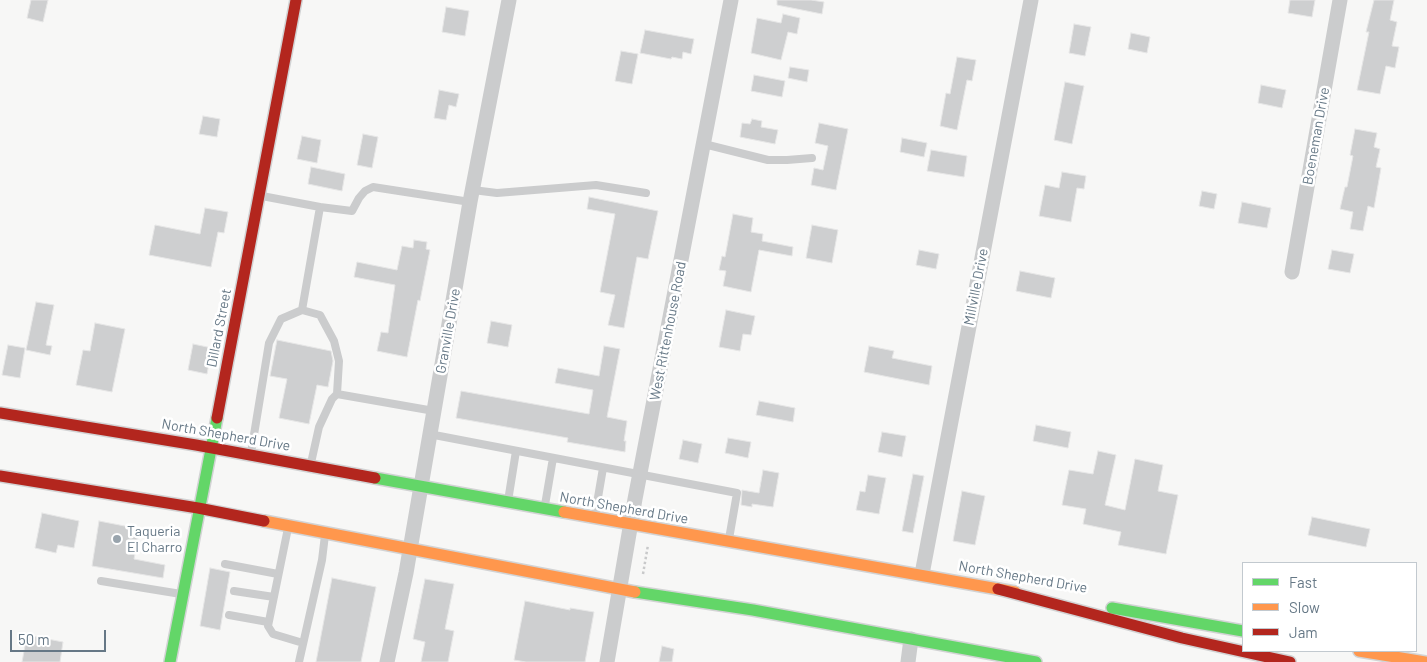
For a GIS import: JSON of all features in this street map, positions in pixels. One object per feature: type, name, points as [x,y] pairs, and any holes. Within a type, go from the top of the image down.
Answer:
[{"type":"main road","name":"Dillard Street","points":[[170,662],[296,0]]},
{"type":"main road","name":"North Shepherd Drive","points":[[0,413],[212,448],[420,487],[1242,631]]},
{"type":"main road","points":[[0,476],[198,508],[620,590],[753,610],[912,639],[1003,659],[1036,662]]},
{"type":"main road","points":[[998,589],[1182,638],[1242,651]]},
{"type":"main road","points":[[1245,652],[1290,662]]},
{"type":"main road","points":[[1365,652],[1425,662]]},
{"type":"street","name":"Granville Drive","points":[[387,662],[410,550],[472,196],[509,0]]},
{"type":"street","name":"West Rittenhouse Road","points":[[607,662],[640,475],[731,0]]},
{"type":"street","name":"Millville Drive","points":[[922,574],[1031,0]]},
{"type":"street","name":"Boeneman Drive","points":[[1292,272],[1340,0]]},
{"type":"street","points":[[908,662],[912,639]]},
{"type":"lane","points":[[704,144],[768,160],[812,158]]},
{"type":"lane","points":[[260,196],[352,211],[358,198],[365,191],[373,187],[472,196],[596,185],[646,193]]},
{"type":"lane","points":[[302,310],[320,207]]},
{"type":"lane","points":[[251,455],[270,343],[281,319],[302,310],[320,315],[334,341],[339,361],[337,394],[332,398],[319,427],[310,466]]},
{"type":"lane","points":[[337,394],[434,411]]},
{"type":"lane","points":[[430,434],[736,494],[728,541]]},
{"type":"lane","points":[[508,502],[516,451]]},
{"type":"lane","points":[[544,509],[553,458]]},
{"type":"lane","points":[[595,518],[602,468]]},
{"type":"lane","points":[[288,526],[268,626],[273,634],[303,643]]},
{"type":"lane","points":[[299,662],[322,560],[325,533]]},
{"type":"lane","points":[[225,564],[278,574]]},
{"type":"lane","points":[[101,581],[182,595]]},
{"type":"lane","points":[[234,591],[274,597]]},
{"type":"lane","points":[[229,615],[268,622]]},
{"type":"path","points":[[643,574],[649,536]]},
{"type":"building","points":[[31,0],[48,0],[43,22],[27,18]]},
{"type":"building","points":[[777,0],[824,2],[822,14],[777,5]]},
{"type":"building","points":[[1290,0],[1315,0],[1312,17],[1288,13]]},
{"type":"building","points":[[1374,0],[1394,0],[1390,20],[1397,22],[1392,46],[1399,47],[1395,68],[1386,66],[1380,94],[1357,90],[1369,32],[1366,32]]},
{"type":"building","points":[[446,7],[469,11],[465,36],[442,32]]},
{"type":"building","points":[[783,14],[800,18],[797,34],[788,32],[781,60],[751,53],[757,18],[781,23]]},
{"type":"building","points":[[1074,24],[1091,27],[1085,56],[1069,53]]},
{"type":"building","points":[[645,30],[694,39],[691,54],[683,52],[682,59],[672,57],[671,59],[640,53]]},
{"type":"building","points":[[1131,33],[1150,37],[1147,53],[1128,49]]},
{"type":"building","points":[[621,51],[638,54],[632,84],[615,81]]},
{"type":"building","points":[[957,57],[976,60],[972,81],[967,80],[957,130],[940,126],[946,93],[950,94]]},
{"type":"building","points":[[790,67],[809,70],[807,82],[788,78]]},
{"type":"building","points":[[754,75],[785,81],[782,97],[751,91]]},
{"type":"building","points":[[1065,82],[1084,86],[1072,144],[1054,140]]},
{"type":"building","points":[[1261,85],[1286,90],[1282,108],[1258,103]]},
{"type":"building","points":[[439,90],[459,94],[456,107],[449,105],[446,120],[434,118]]},
{"type":"building","points":[[203,116],[220,119],[217,137],[199,134]]},
{"type":"building","points":[[752,119],[762,121],[761,127],[778,130],[775,144],[740,137],[742,123],[750,124]]},
{"type":"building","points":[[819,123],[848,129],[836,190],[811,185],[814,168],[823,170],[828,146],[815,143]]},
{"type":"building","points":[[1355,129],[1377,133],[1374,147],[1380,149],[1376,167],[1381,168],[1374,208],[1368,206],[1363,231],[1350,229],[1353,212],[1340,209],[1345,187],[1347,187],[1353,156],[1350,155]]},
{"type":"building","points":[[363,134],[378,137],[372,168],[357,165]]},
{"type":"building","points":[[302,136],[321,140],[317,163],[297,159]]},
{"type":"building","points":[[902,138],[927,143],[924,157],[900,152]]},
{"type":"building","points":[[931,150],[967,156],[964,177],[927,171]]},
{"type":"building","points":[[311,167],[345,174],[342,191],[308,184]]},
{"type":"building","points":[[1062,172],[1086,176],[1084,189],[1077,188],[1071,222],[1039,216],[1045,185],[1059,188]]},
{"type":"building","points":[[1202,191],[1217,194],[1214,209],[1199,206]]},
{"type":"building","points":[[589,197],[658,211],[648,259],[637,257],[624,328],[608,325],[615,295],[600,292],[615,214],[587,209]]},
{"type":"building","points":[[1242,202],[1271,208],[1267,228],[1238,223]]},
{"type":"building","points":[[205,208],[228,212],[224,233],[218,232],[211,267],[149,255],[155,225],[200,234]]},
{"type":"building","points":[[733,214],[753,218],[751,232],[763,234],[762,241],[793,247],[792,256],[759,250],[751,292],[723,286],[726,271],[719,270],[722,256],[725,257]]},
{"type":"building","points":[[812,225],[838,230],[832,263],[806,258]]},
{"type":"building","points":[[414,240],[427,242],[426,249],[430,250],[407,357],[377,351],[381,332],[388,333],[395,285],[354,277],[357,262],[397,270],[402,246],[413,248]]},
{"type":"building","points":[[919,250],[939,254],[936,269],[916,265]]},
{"type":"building","points":[[1332,250],[1354,254],[1350,273],[1328,269]]},
{"type":"building","points":[[1020,271],[1055,278],[1051,298],[1016,291]]},
{"type":"building","points":[[36,302],[54,305],[46,345],[52,346],[50,355],[26,350]]},
{"type":"building","points":[[726,310],[755,316],[751,335],[743,334],[740,351],[719,347]]},
{"type":"building","points":[[491,321],[512,325],[508,347],[487,343]]},
{"type":"building","points":[[95,323],[125,329],[112,392],[76,385],[83,350],[90,351]]},
{"type":"building","points":[[277,340],[331,351],[333,361],[328,387],[317,385],[309,424],[279,418],[287,379],[270,376]]},
{"type":"building","points":[[193,344],[212,348],[207,374],[188,370]]},
{"type":"building","points":[[8,345],[25,348],[20,378],[2,375]]},
{"type":"building","points":[[604,346],[620,349],[607,417],[627,421],[624,441],[626,441],[625,452],[567,442],[568,438],[456,418],[461,391],[589,414],[593,390],[555,383],[558,368],[599,376]]},
{"type":"building","points":[[869,346],[894,351],[892,358],[932,366],[929,385],[864,372]]},
{"type":"building","points":[[759,401],[795,408],[793,422],[756,415]]},
{"type":"building","points":[[1036,425],[1071,432],[1068,448],[1033,441]]},
{"type":"building","points":[[882,432],[906,436],[902,457],[878,452]]},
{"type":"building","points":[[728,438],[751,442],[748,458],[725,453]]},
{"type":"building","points":[[683,440],[702,444],[698,463],[679,459]]},
{"type":"building","points":[[1098,451],[1116,455],[1105,505],[1125,510],[1135,459],[1163,465],[1158,491],[1178,495],[1166,554],[1118,545],[1121,532],[1083,524],[1086,509],[1062,505],[1069,470],[1093,474]]},
{"type":"building","points":[[763,470],[779,473],[773,507],[752,504],[752,507],[741,505],[742,490],[759,493]]},
{"type":"building","points":[[913,474],[924,476],[913,533],[902,531]]},
{"type":"building","points":[[868,475],[886,478],[879,514],[856,510],[860,491],[865,492]]},
{"type":"building","points":[[962,491],[985,496],[975,545],[953,541]]},
{"type":"building","points":[[42,513],[79,521],[74,548],[58,545],[56,553],[35,548]]},
{"type":"building","points":[[1312,517],[1370,529],[1366,547],[1308,535]]},
{"type":"building","name":"Taqueria El Charro","points":[[99,521],[140,529],[134,559],[165,565],[163,578],[92,566]]},
{"type":"building","points":[[210,568],[230,572],[220,630],[200,626]]},
{"type":"building","points":[[332,578],[376,587],[361,662],[316,662]]},
{"type":"building","points":[[425,579],[454,584],[445,629],[454,631],[448,662],[421,662],[425,642],[413,639]]},
{"type":"building","points":[[525,601],[570,610],[570,608],[594,612],[585,662],[526,662],[514,660]]},
{"type":"building","points":[[27,635],[63,642],[60,662],[22,662]]},
{"type":"building","points":[[662,646],[674,649],[672,662],[659,662]]},
{"type":"traffic: fast","points":[[170,662],[217,418]]},
{"type":"traffic: fast","points":[[375,478],[564,512]]},
{"type":"traffic: fast","points":[[635,592],[753,610],[1036,662]]},
{"type":"traffic: fast","points":[[1112,608],[1242,631]]},
{"type":"traffic: slow","points":[[564,512],[1015,592]]},
{"type":"traffic: slow","points":[[264,521],[635,592]]},
{"type":"traffic: slow","points":[[1365,652],[1425,662]]},
{"type":"traffic: jam","points":[[217,418],[296,0]]},
{"type":"traffic: jam","points":[[0,413],[196,445],[375,478]]},
{"type":"traffic: jam","points":[[0,476],[198,508],[264,521]]},
{"type":"traffic: jam","points":[[998,589],[1182,638],[1242,651]]},
{"type":"traffic: jam","points":[[1245,652],[1290,662]]},
{"type":"place","name":"Taqueria El Charro","points":[[117,539]]}]
